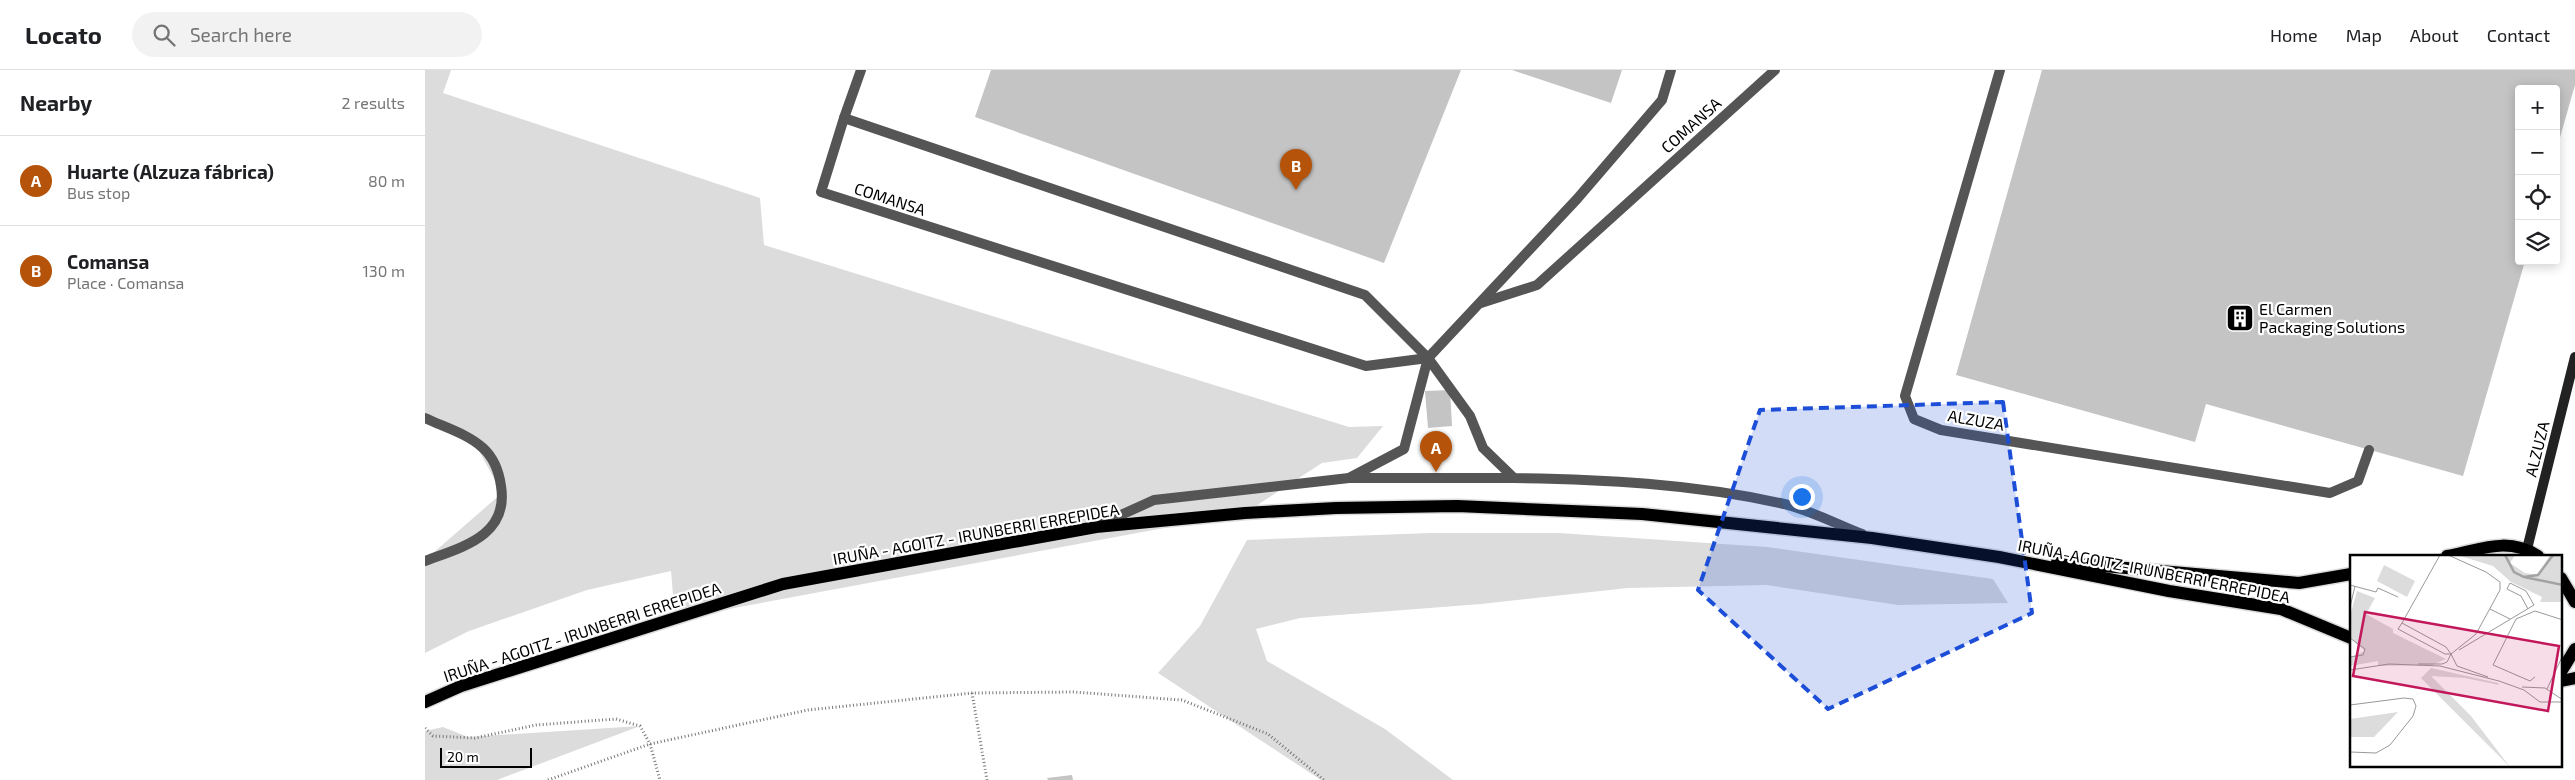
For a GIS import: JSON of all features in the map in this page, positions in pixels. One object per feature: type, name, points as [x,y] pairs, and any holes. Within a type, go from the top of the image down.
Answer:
[{"type":"main road","name":"IRUÑA - AGOITZ - IRUNBERRI ERREPIDEA","points":[[425,702],[461,686],[783,584],[1096,526],[1245,513],[1457,506],[1642,514],[1872,538],[1999,558]]},
{"type":"main road","points":[[2457,555],[2495,544],[2533,553]]},
{"type":"main road","name":"IRUÑA-AGOITZ-IRUNBERRI ERREPIDEA","points":[[1999,558],[2173,570],[2299,583],[2350,574]]},
{"type":"main road","name":"IRUÑA-AGOITZ-IRUNBERRI ERREPIDEA","points":[[1999,558],[2169,591],[2281,609],[2350,638]]},
{"type":"main road","points":[[2563,579],[2575,586]]},
{"type":"main road","points":[[2563,581],[2575,602]]},
{"type":"main road","points":[[2563,669],[2575,649]]},
{"type":"street","name":"COMANSA","points":[[861,70],[821,192],[1366,366],[1428,358],[1577,199],[1662,100],[1671,70]]},
{"type":"street","name":"COMANSA","points":[[1481,303],[1537,284],[1775,70]]},
{"type":"street","name":"ALZUZA","points":[[2000,70],[1905,396],[1914,419],[1941,430],[2330,493],[2358,481],[2369,450]]},
{"type":"street","points":[[844,118],[1365,295],[1428,358],[1470,416],[1483,448],[1513,478]]},
{"type":"street","name":"ALZUZA","points":[[2533,553],[2575,356]]},
{"type":"street","points":[[1349,478],[1404,449],[1428,358]]},
{"type":"street","points":[[425,418],[473,440],[484,449],[499,471],[503,494],[499,519],[486,533],[464,547],[425,561]]},
{"type":"street","points":[[1096,526],[1154,500],[1349,478],[1583,479],[1669,486],[1781,503],[1872,538]]},
{"type":"path","points":[[548,780],[650,744],[809,710],[972,693],[1073,692],[1182,700],[1268,734],[1324,780]]},
{"type":"path","points":[[972,693],[987,780]]},
{"type":"path","points":[[425,728],[433,736],[475,738],[537,725],[616,719],[640,726],[650,744],[660,780]]},
{"type":"highlighted area","points":[[2003,402],[2032,613],[1828,709],[1698,590],[1760,410]]},
{"type":"shaded area","points":[[425,70],[451,70],[443,93],[760,198],[764,245],[1349,427],[1383,426],[1357,458],[1322,463],[1245,513],[675,619],[671,571],[587,590],[469,631],[425,653],[425,560],[502,493],[473,440],[425,421]]},
{"type":"shaded area","points":[[1430,533],[1559,533],[1767,547],[1993,579],[2008,603],[1898,605],[1767,585],[1628,588],[1481,604],[1300,618],[1256,629],[1267,661],[1385,729],[1453,780],[1321,780],[1158,673],[1200,626],[1247,540]]},
{"type":"shaded area","points":[[640,726],[497,780],[425,780],[425,731],[443,727],[468,737]]},
{"type":"building","points":[[991,70],[1461,70],[1384,263],[975,117]]},
{"type":"building","points":[[1512,70],[1622,70],[1611,103]]},
{"type":"building","name":"El Carmen Packaging Solutions","points":[[2042,70],[2575,70],[2575,85],[2560,138],[2560,85],[2515,85],[2515,265],[2524,265],[2463,476],[2206,404],[2195,442],[1956,375]]},
{"type":"building","points":[[1450,390],[1452,426],[1428,428],[1425,391]]},
{"type":"building","points":[[1072,775],[1073,780],[1048,780],[1047,778]]},
{"type":"place","name":"Comansa","points":[[1296,190]]},
{"type":"place","name":"El Carmen Packaging Solutions","points":[[2240,318]]},
{"type":"place","name":"Huarte (Alzuza fábrica)","points":[[1436,472]]}]
